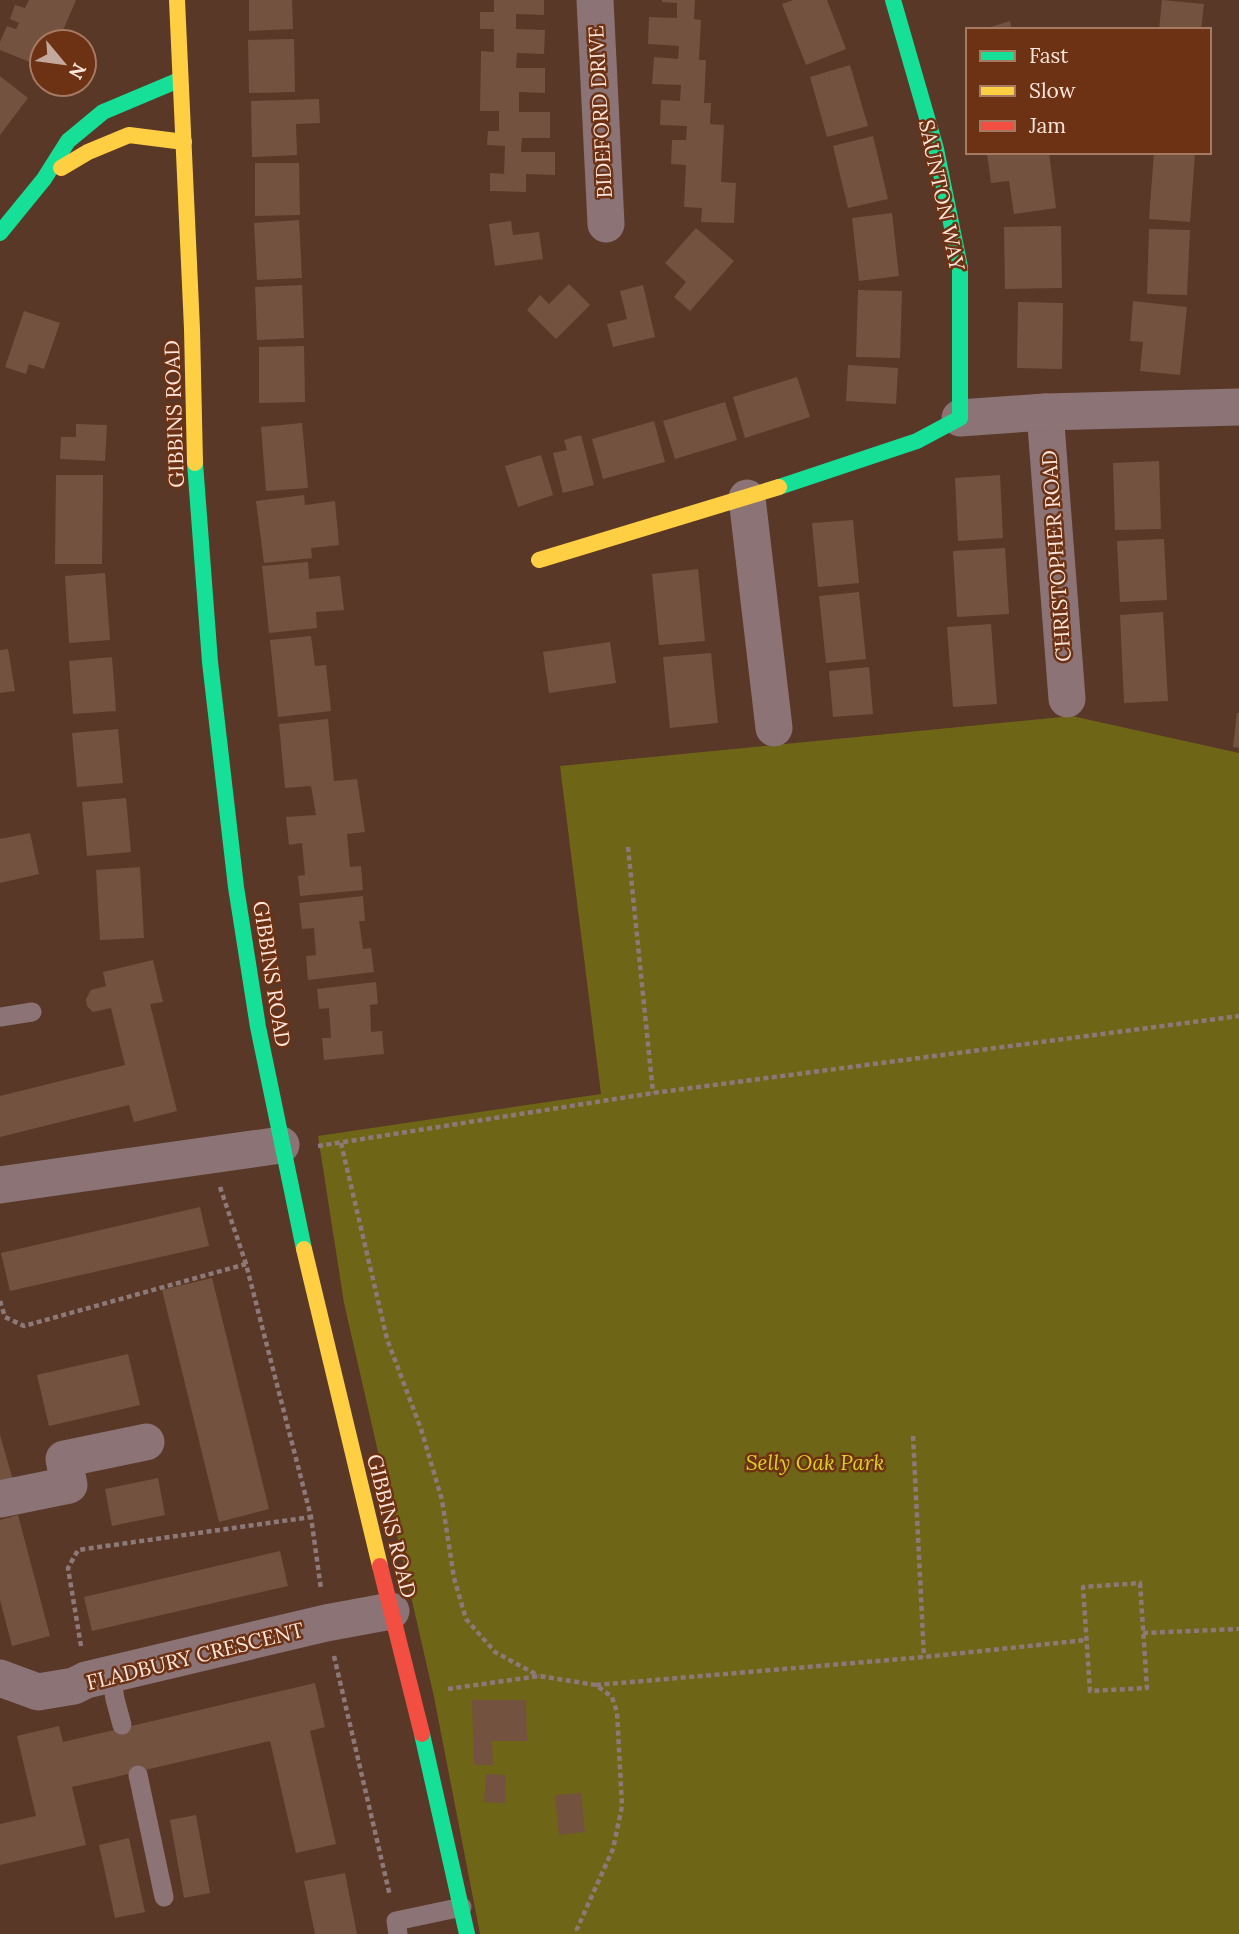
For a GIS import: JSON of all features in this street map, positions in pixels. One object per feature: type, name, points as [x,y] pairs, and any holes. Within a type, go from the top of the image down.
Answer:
[{"type":"street","name":"GIBBINS ROAD","points":[[177,0],[194,360],[197,487],[214,713],[244,943],[281,1145],[413,1694],[467,1934]]},
{"type":"street","name":"BIDEFORD DRIVE","points":[[595,0],[606,224]]},
{"type":"street","name":"SAUNTON WAY","points":[[893,0],[936,149],[960,267],[960,418]]},
{"type":"street","points":[[0,233],[44,179],[68,141],[103,112],[179,80]]},
{"type":"street","points":[[44,179],[88,152],[128,135],[184,142]]},
{"type":"street","points":[[539,560],[747,498],[917,441],[960,418],[1045,412],[1239,407]]},
{"type":"street","name":"CHRISTOPHER ROAD","points":[[1045,412],[1067,699]]},
{"type":"street","points":[[747,498],[775,728]]},
{"type":"street","points":[[0,1185],[281,1145]]},
{"type":"street","points":[[0,1499],[69,1485],[64,1459],[146,1442]]},
{"type":"street","name":"FLADBURY CRESCENT","points":[[0,1678],[38,1692],[74,1686],[98,1677],[327,1623],[391,1611]]},
{"type":"lane","points":[[0,1017],[32,1012]]},
{"type":"lane","points":[[98,1677],[115,1699],[122,1725]]},
{"type":"lane","points":[[138,1775],[164,1897]]},
{"type":"lane","points":[[397,1927],[462,1907]]},
{"type":"path","points":[[628,847],[653,1093]]},
{"type":"path","points":[[539,1676],[495,1652],[467,1619],[453,1578],[442,1500],[421,1429],[387,1339],[341,1143],[653,1093],[1239,1016]]},
{"type":"path","points":[[209,1154],[246,1265],[311,1517],[327,1623],[397,1927]]},
{"type":"path","points":[[0,1301],[5,1317],[24,1326],[246,1265]]},
{"type":"path","points":[[913,1436],[924,1657]]},
{"type":"path","points":[[98,1677],[68,1568],[78,1550],[311,1517]]},
{"type":"path","points":[[1140,1583],[1147,1688],[1090,1691],[1086,1640],[1083,1587],[1140,1583]]},
{"type":"path","points":[[1143,1633],[1239,1629]]},
{"type":"path","points":[[413,1694],[539,1676],[596,1685],[924,1657],[1086,1640]]},
{"type":"path","points":[[579,1934],[578,1929],[613,1849],[622,1806],[617,1712],[612,1697],[596,1685]]},
{"type":"green space","name":"Selly Oak Park","points":[[1072,716],[1239,753],[1239,1934],[480,1934],[434,1697],[344,1303],[318,1136],[601,1094],[560,766]]},
{"type":"building","points":[[29,0],[76,0],[64,28],[28,28],[28,61],[0,50],[0,42],[7,26],[16,29],[19,23],[10,19],[15,5],[25,8]]},
{"type":"building","points":[[249,0],[292,0],[293,29],[249,31]]},
{"type":"building","points":[[494,0],[544,0],[544,15],[516,14],[516,29],[545,30],[544,54],[517,53],[516,68],[545,68],[545,93],[519,92],[519,112],[550,112],[550,138],[522,138],[521,152],[555,152],[555,175],[526,174],[526,192],[490,191],[490,173],[504,174],[505,146],[487,145],[488,131],[499,131],[499,111],[480,111],[481,51],[494,52],[494,29],[480,29],[480,12],[494,12]]},
{"type":"building","points":[[662,0],[695,0],[694,19],[701,20],[699,60],[706,60],[704,103],[711,103],[710,124],[724,125],[721,182],[736,183],[734,223],[701,222],[702,208],[684,207],[686,165],[671,164],[672,140],[686,140],[687,126],[660,125],[661,100],[680,101],[681,85],[652,84],[654,57],[678,59],[679,46],[648,44],[649,17],[677,18],[677,3]]},
{"type":"building","points":[[793,0],[827,0],[846,49],[806,65],[782,4]]},
{"type":"building","points":[[1162,0],[1204,4],[1201,28],[1159,28]]},
{"type":"building","points":[[1010,21],[1012,28],[987,28]]},
{"type":"building","points":[[294,39],[295,92],[249,93],[248,40]]},
{"type":"building","points":[[850,65],[868,126],[827,137],[810,77]]},
{"type":"building","points":[[0,76],[28,98],[0,135]]},
{"type":"building","points":[[319,99],[320,123],[296,124],[297,155],[252,157],[251,101]]},
{"type":"building","points":[[873,136],[888,199],[848,208],[833,146]]},
{"type":"building","points":[[987,154],[1049,154],[1056,208],[1014,214],[1009,181],[991,183]]},
{"type":"building","points":[[1154,154],[1195,154],[1190,222],[1149,219]]},
{"type":"building","points":[[255,163],[299,163],[300,215],[255,216]]},
{"type":"building","points":[[892,213],[899,276],[859,281],[852,218]]},
{"type":"building","points":[[299,220],[302,278],[257,280],[254,223]]},
{"type":"building","points":[[511,221],[513,235],[539,232],[543,259],[495,266],[489,224]]},
{"type":"building","points":[[1061,226],[1062,288],[1005,289],[1004,227]]},
{"type":"building","points":[[696,228],[734,261],[690,311],[674,297],[686,282],[665,263]]},
{"type":"building","points":[[1149,229],[1190,230],[1187,295],[1147,294]]},
{"type":"building","points":[[569,284],[590,305],[556,339],[527,310],[540,295],[549,304]]},
{"type":"building","points":[[302,285],[304,338],[257,340],[255,287]]},
{"type":"building","points":[[643,285],[655,337],[613,347],[607,324],[627,319],[620,291]]},
{"type":"building","points":[[858,290],[902,291],[900,358],[856,357]]},
{"type":"building","points":[[1133,301],[1187,307],[1180,375],[1140,371],[1143,342],[1130,341]]},
{"type":"building","points":[[1018,302],[1063,303],[1062,369],[1017,368]]},
{"type":"building","points":[[24,311],[60,323],[44,369],[29,364],[26,374],[5,367]]},
{"type":"building","points":[[304,346],[305,402],[259,403],[259,347]]},
{"type":"building","points":[[848,365],[898,368],[896,404],[846,401]]},
{"type":"building","points":[[797,377],[810,417],[745,438],[733,397]]},
{"type":"building","points":[[725,402],[737,440],[675,459],[663,421]]},
{"type":"building","points":[[654,421],[665,462],[603,479],[592,439]]},
{"type":"building","points":[[302,423],[308,488],[266,491],[261,427]]},
{"type":"building","points":[[76,424],[107,425],[105,461],[60,459],[61,437],[76,437]]},
{"type":"building","points":[[581,435],[594,485],[563,493],[553,453],[567,450],[564,440]]},
{"type":"building","points":[[541,455],[553,495],[518,507],[505,466]]},
{"type":"building","points":[[1159,461],[1161,529],[1115,530],[1113,463]]},
{"type":"building","points":[[56,475],[103,475],[102,564],[55,564]]},
{"type":"building","points":[[1000,475],[1003,538],[958,541],[955,478]]},
{"type":"building","points":[[304,495],[305,505],[335,501],[339,545],[311,548],[312,558],[264,563],[256,501]]},
{"type":"building","points":[[853,520],[859,583],[818,587],[812,523]]},
{"type":"building","points":[[1164,539],[1167,600],[1120,602],[1117,541]]},
{"type":"building","points":[[1005,548],[1009,614],[957,617],[953,551]]},
{"type":"building","points":[[308,562],[309,579],[340,576],[344,610],[316,612],[317,628],[269,633],[262,566]]},
{"type":"building","points":[[698,569],[705,641],[659,645],[652,574]]},
{"type":"building","points":[[105,573],[110,640],[69,643],[65,576]]},
{"type":"building","points":[[859,592],[866,659],[826,663],[819,596]]},
{"type":"building","points":[[1163,612],[1168,701],[1124,703],[1120,615]]},
{"type":"building","points":[[991,624],[997,704],[953,707],[947,627]]},
{"type":"building","points":[[311,636],[315,666],[326,665],[331,711],[278,717],[270,640]]},
{"type":"building","points":[[610,642],[616,683],[549,693],[543,652]]},
{"type":"building","points":[[8,649],[15,691],[0,693],[0,650]]},
{"type":"building","points":[[711,653],[718,723],[670,728],[663,657]]},
{"type":"building","points":[[112,657],[116,711],[73,714],[69,661]]},
{"type":"building","points":[[869,667],[873,714],[833,717],[829,671]]},
{"type":"building","points":[[1239,713],[1239,748],[1233,747]]},
{"type":"building","points":[[328,719],[334,781],[357,779],[365,832],[347,834],[350,867],[361,866],[363,890],[300,896],[298,876],[305,875],[302,843],[289,845],[286,817],[316,815],[311,786],[285,788],[279,724]]},
{"type":"building","points":[[118,729],[123,783],[77,787],[72,733]]},
{"type":"building","points":[[126,798],[131,852],[87,856],[82,802]]},
{"type":"building","points":[[30,833],[39,874],[0,883],[0,839]]},
{"type":"building","points":[[140,867],[144,938],[100,940],[96,870]]},
{"type":"building","points":[[363,896],[365,921],[359,921],[363,949],[371,948],[374,972],[308,980],[306,956],[316,955],[314,928],[302,929],[299,903]]},
{"type":"building","points":[[153,960],[163,1002],[150,1004],[177,1111],[134,1122],[129,1105],[0,1137],[0,1096],[125,1065],[111,1008],[93,1012],[87,1006],[86,999],[91,990],[106,986],[103,972]]},
{"type":"building","points":[[376,982],[378,1004],[370,1005],[371,1032],[382,1031],[384,1054],[324,1060],[322,1038],[331,1038],[329,1008],[319,1009],[317,989]]},
{"type":"building","points":[[200,1207],[209,1246],[10,1291],[1,1253]]},
{"type":"building","points":[[212,1278],[269,1509],[219,1522],[162,1290]]},
{"type":"building","points":[[128,1354],[140,1405],[49,1426],[37,1375]]},
{"type":"building","points":[[0,1435],[14,1484],[0,1487]]},
{"type":"building","points":[[158,1478],[165,1515],[112,1526],[105,1489]]},
{"type":"building","points":[[18,1515],[50,1636],[12,1646],[0,1600],[0,1520]]},
{"type":"building","points":[[280,1551],[288,1586],[92,1631],[84,1597]]},
{"type":"building","points":[[315,1683],[325,1727],[310,1731],[336,1844],[296,1853],[270,1741],[72,1787],[86,1845],[0,1865],[0,1824],[36,1816],[17,1736],[59,1726],[63,1742]]},
{"type":"building","points":[[472,1700],[526,1700],[527,1741],[492,1741],[493,1765],[474,1765]]},
{"type":"building","points":[[486,1774],[506,1775],[505,1803],[484,1802]]},
{"type":"building","points":[[581,1793],[585,1832],[559,1835],[555,1795]]},
{"type":"building","points":[[196,1815],[210,1893],[184,1898],[170,1820]]},
{"type":"building","points":[[129,1838],[145,1912],[115,1918],[99,1845]]},
{"type":"building","points":[[345,1873],[357,1934],[315,1934],[304,1881]]},
{"type":"traffic: fast","points":[[779,487],[917,441],[960,418],[960,267],[936,149],[893,0]]},
{"type":"traffic: fast","points":[[0,233],[44,179],[68,141],[103,112],[179,80]]},
{"type":"traffic: fast","points":[[195,463],[210,662],[236,887],[258,1027],[304,1249]]},
{"type":"traffic: fast","points":[[422,1734],[467,1934]]},
{"type":"traffic: slow","points":[[177,0],[192,329],[195,463]]},
{"type":"traffic: slow","points":[[61,168],[88,152],[129,135],[184,142]]},
{"type":"traffic: slow","points":[[539,560],[779,487]]},
{"type":"traffic: slow","points":[[304,1249],[380,1566]]},
{"type":"traffic: jam","points":[[380,1566],[422,1734]]}]
